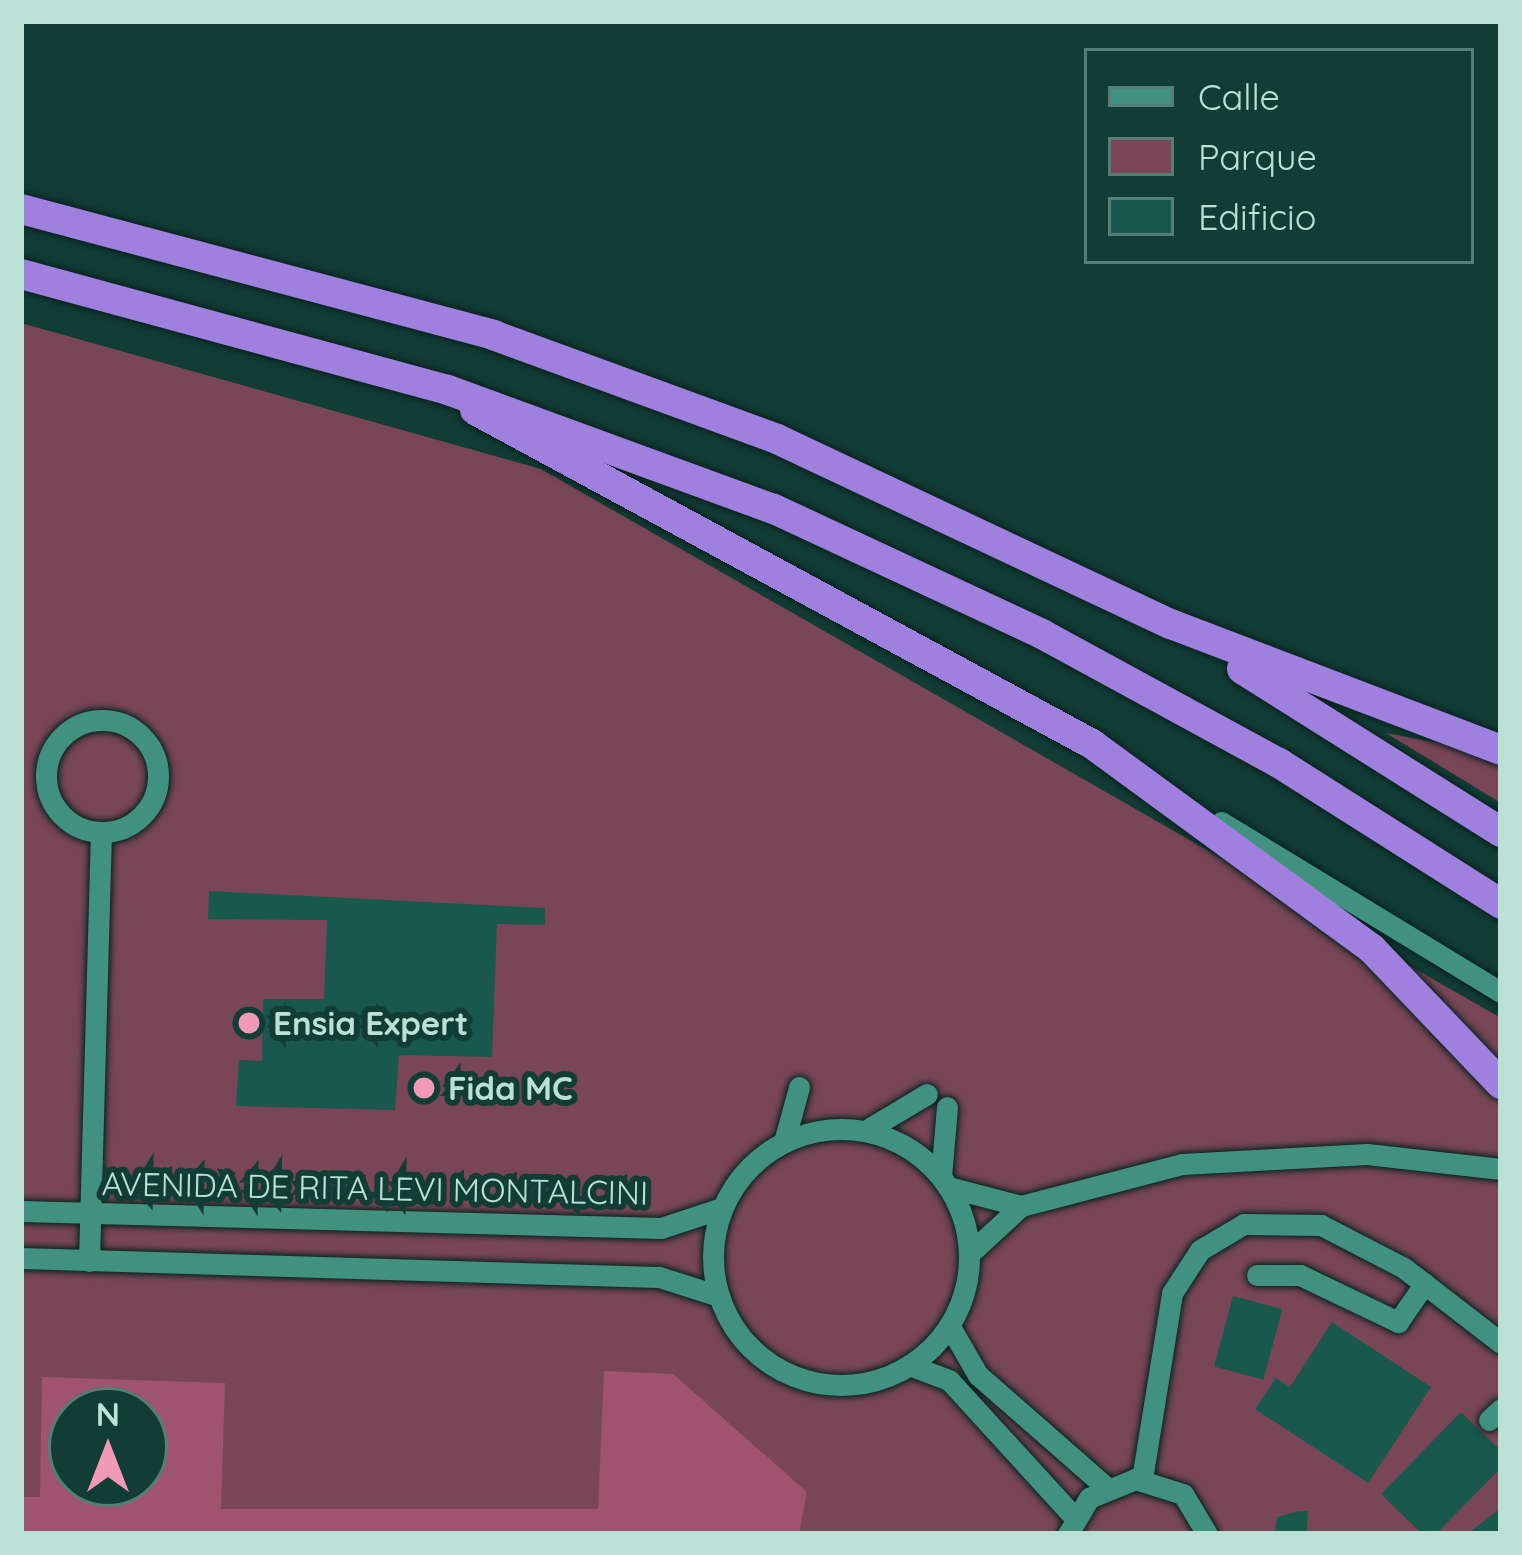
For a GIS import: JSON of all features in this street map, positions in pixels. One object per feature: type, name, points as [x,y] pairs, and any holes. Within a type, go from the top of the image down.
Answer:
[{"type":"highway","points":[[21,209],[515,343],[777,439],[1171,624],[1501,750]]},
{"type":"highway","points":[[21,274],[448,390],[774,509],[1042,634],[1279,763],[1501,904]]},
{"type":"highway","points":[[448,390],[500,428],[762,556],[1092,744],[1372,949],[1501,1084]]},
{"type":"highway","points":[[1171,624],[1501,832]]},
{"type":"street","points":[[102,721],[142,737],[158,776],[141,816],[101,832],[62,815],[46,776],[62,736],[102,721]]},
{"type":"street","points":[[1092,744],[1501,992]]},
{"type":"street","points":[[88,1261],[101,832]]},
{"type":"street","points":[[799,1088],[784,1142],[722,1208],[719,1296],[750,1346],[789,1374],[856,1383],[909,1365],[950,1324],[970,1253],[1022,1206],[1113,1178],[1261,1156],[1501,1169]]},
{"type":"street","points":[[784,1142],[864,1132],[927,1094]]},
{"type":"street","points":[[947,1106],[944,1182],[970,1253]]},
{"type":"street","points":[[864,1132],[944,1182],[1022,1206]]},
{"type":"street","name":"AVENIDA DE RITA LEVI MONTALCINI","points":[[21,1211],[661,1228],[722,1208]]},
{"type":"street","points":[[1142,1479],[1172,1293],[1200,1250],[1244,1224],[1297,1220],[1425,1283],[1501,1343]]},
{"type":"street","points":[[21,1258],[659,1277],[719,1296]]},
{"type":"street","points":[[1257,1275],[1300,1275],[1398,1322],[1425,1283]]},
{"type":"street","points":[[950,1324],[978,1376],[1105,1486]]},
{"type":"street","points":[[909,1365],[949,1380],[1071,1525],[1105,1486],[1142,1479],[1183,1494],[1207,1534]]},
{"type":"green space","points":[[21,323],[541,469],[1501,1018],[1501,1534],[21,1534]]},
{"type":"green space","points":[[1386,733],[1501,755],[1501,803]]},
{"type":"shaded area","points":[[604,1371],[673,1374],[807,1492],[799,1534],[21,1534],[21,1497],[40,1497],[42,1377],[225,1383],[221,1509],[598,1509]]},
{"type":"building","points":[[209,891],[545,908],[545,925],[497,924],[492,1057],[399,1055],[395,1110],[236,1106],[239,1060],[262,1061],[263,999],[324,999],[327,920],[208,919]]},
{"type":"building","points":[[1233,1296],[1282,1309],[1263,1380],[1214,1367]]},
{"type":"building","points":[[1332,1322],[1431,1387],[1368,1483],[1255,1409],[1276,1378],[1290,1387]]},
{"type":"building","points":[[1461,1412],[1501,1451],[1501,1468],[1436,1534],[1422,1534],[1381,1494]]},
{"type":"building","points":[[1501,1508],[1501,1534],[1467,1534]]},
{"type":"building","points":[[1308,1511],[1307,1534],[1275,1534],[1277,1517]]},
{"type":"place","name":"Ensia Expert","points":[[249,1023]]},
{"type":"place","name":"Fida MC","points":[[424,1088]]}]
